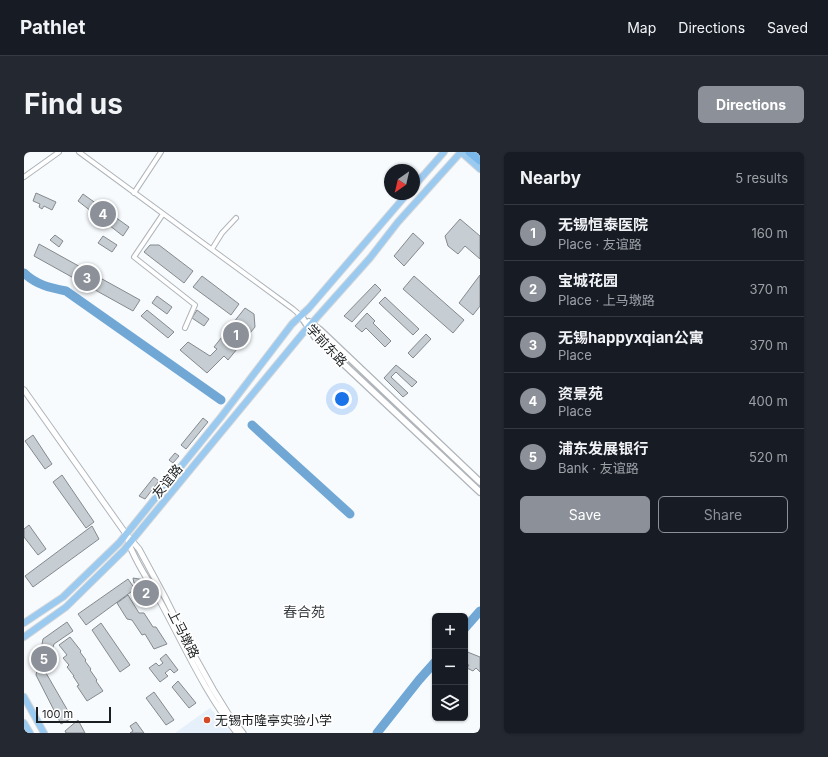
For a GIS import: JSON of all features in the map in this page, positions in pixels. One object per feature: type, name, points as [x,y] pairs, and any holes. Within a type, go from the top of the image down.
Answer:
[{"type":"highway","points":[[469,152],[480,160]]},
{"type":"main road","points":[[420,179],[444,152]]},
{"type":"main road","points":[[461,152],[480,169]]},
{"type":"main road","name":"友谊路","points":[[24,637],[66,607],[89,586],[130,543],[244,403],[310,325],[370,258],[398,222],[461,152]]},
{"type":"main road","name":"友谊路","points":[[24,623],[63,597],[119,542],[221,417],[292,324],[301,316],[402,200]]},
{"type":"main road","name":"学前东路","points":[[301,316],[310,325],[320,330],[480,482]]},
{"type":"main road","name":"学前东路","points":[[310,325],[315,337],[480,492]]},
{"type":"main road","points":[[24,697],[44,733]]},
{"type":"main road","points":[[24,723],[30,733]]},
{"type":"street","points":[[24,177],[59,152]]},
{"type":"street","points":[[79,152],[301,316]]},
{"type":"street","points":[[134,193],[161,152]]},
{"type":"street","points":[[163,214],[134,257],[195,305],[185,328]]},
{"type":"street","points":[[212,249],[222,233],[236,218]]},
{"type":"street","name":"上马墩路","points":[[24,390],[126,534],[130,543],[132,555],[161,603],[189,658],[208,691],[223,716],[236,733]]},
{"type":"street","name":"上马墩路","points":[[130,543],[139,549],[213,689],[229,715],[244,733]]},
{"type":"shaded area","name":"无锡市隆亭实验小学","points":[[210,708],[232,733],[175,733]]},
{"type":"building","points":[[36,193],[56,202],[52,210],[44,206],[42,209],[39,207],[40,204],[33,201]]},
{"type":"building","points":[[83,194],[129,227],[123,236],[78,201]]},
{"type":"building","points":[[460,219],[480,236],[480,259],[465,246],[458,254],[448,246],[445,236]]},
{"type":"building","points":[[413,233],[424,243],[404,266],[394,256]]},
{"type":"building","points":[[55,235],[63,241],[59,247],[50,240]]},
{"type":"building","points":[[103,236],[117,245],[112,252],[98,243]]},
{"type":"building","points":[[39,244],[140,300],[133,311],[34,256]]},
{"type":"building","points":[[150,245],[159,245],[193,271],[184,283],[144,252]]},
{"type":"building","points":[[480,275],[480,306],[473,315],[459,303]]},
{"type":"building","points":[[202,276],[239,304],[231,315],[193,287]]},
{"type":"building","points":[[414,276],[464,320],[453,333],[403,289]]},
{"type":"building","points":[[375,284],[381,290],[352,322],[344,316]]},
{"type":"building","points":[[157,296],[172,307],[167,314],[152,303]]},
{"type":"building","points":[[385,297],[419,329],[413,335],[379,303]]},
{"type":"building","points":[[245,308],[254,314],[255,327],[228,360],[224,356],[207,373],[180,350],[188,342],[210,356],[217,349],[214,347]]},
{"type":"building","points":[[147,310],[174,332],[168,338],[141,316]]},
{"type":"building","points":[[197,310],[209,319],[204,326],[192,318]]},
{"type":"building","points":[[367,313],[375,321],[373,323],[391,341],[385,347],[366,328],[362,332],[355,326]]},
{"type":"building","points":[[426,334],[431,339],[413,358],[408,353]]},
{"type":"building","points":[[396,365],[417,382],[412,387],[396,372],[391,377],[408,393],[403,397],[384,378]]},
{"type":"building","points":[[203,418],[208,422],[186,449],[181,445]]},
{"type":"building","points":[[33,435],[52,464],[45,469],[25,441]]},
{"type":"building","points":[[175,453],[179,456],[173,463],[169,460]]},
{"type":"building","points":[[62,475],[94,522],[86,528],[53,482]]},
{"type":"building","points":[[154,477],[159,481],[145,499],[139,496]]},
{"type":"building","points":[[29,525],[46,549],[38,555],[24,537],[24,529]]},
{"type":"building","points":[[92,526],[99,539],[33,587],[25,576]]},
{"type":"building","points":[[133,578],[145,580],[141,584],[134,583]]},
{"type":"building","points":[[128,579],[135,589],[86,625],[78,614]]},
{"type":"building","points":[[145,584],[153,598],[147,601],[139,589]]},
{"type":"building","points":[[128,595],[139,613],[144,613],[153,627],[156,627],[167,644],[154,649],[145,634],[142,635],[132,620],[127,619],[117,603]]},
{"type":"building","points":[[67,622],[73,631],[54,644],[51,653],[56,654],[53,666],[48,664],[46,673],[72,718],[61,724],[36,675],[43,639]]},
{"type":"building","points":[[101,623],[130,665],[120,672],[92,630]]},
{"type":"building","points":[[70,637],[81,651],[80,652],[103,691],[87,701],[77,686],[79,685],[74,676],[67,667],[69,665],[63,658],[67,655],[59,645]]},
{"type":"building","points":[[468,652],[480,657],[480,672],[476,668],[473,671],[468,668]]},
{"type":"building","points":[[166,654],[178,670],[174,673],[170,669],[165,673],[168,676],[160,682],[149,668],[156,663],[159,666],[163,663],[160,659]]},
{"type":"building","points":[[178,681],[196,703],[189,708],[172,687]]},
{"type":"building","points":[[154,692],[174,720],[166,725],[146,698]]},
{"type":"building","points":[[78,720],[85,733],[66,733],[65,731]]},
{"type":"building","points":[[136,722],[144,733],[130,733],[133,731],[130,726]]},
{"type":"waterway","points":[[24,273],[39,283],[66,291],[221,400]]},
{"type":"waterway","points":[[252,425],[350,514]]},
{"type":"waterway","points":[[468,625],[480,611]]},
{"type":"waterway","points":[[377,733],[432,665]]},
{"type":"place","name":"资景苑","points":[[103,214]]},
{"type":"place","name":"无锡happyxqian公寓","points":[[87,278]]},
{"type":"place","name":"无锡恒泰医院","points":[[236,335]]},
{"type":"place","name":"宝城花园","points":[[146,593]]},
{"type":"place","name":"浦东发展银行","points":[[44,659]]},
{"type":"place","name":"无锡市隆亭实验小学","points":[[207,720]]},
{"type":"district","name":"春合苑","points":[[304,612]]}]
